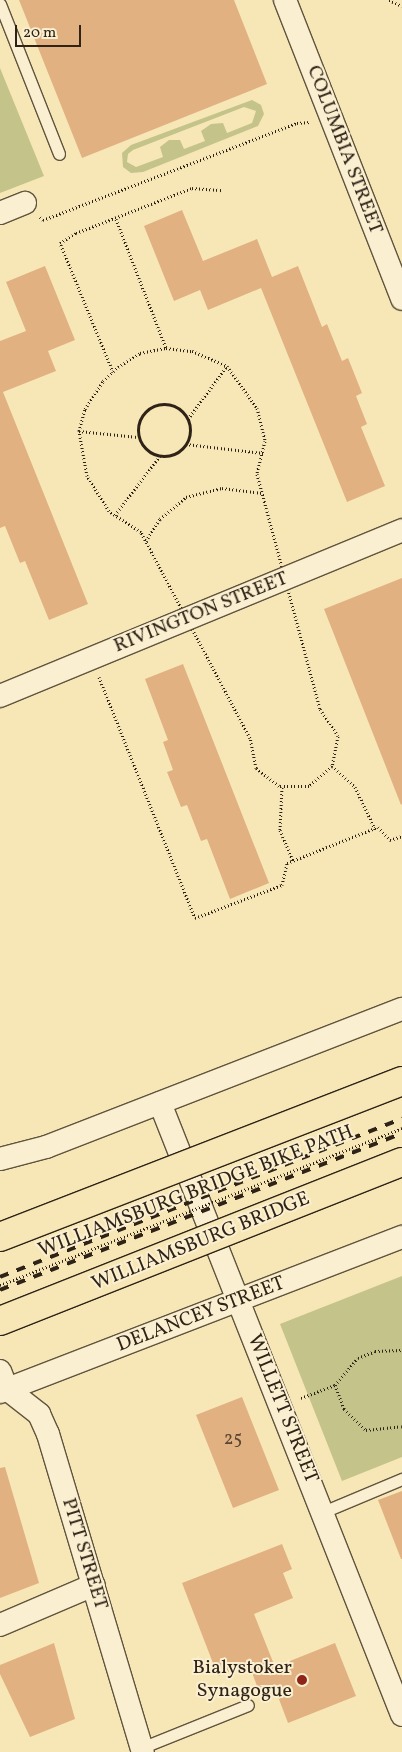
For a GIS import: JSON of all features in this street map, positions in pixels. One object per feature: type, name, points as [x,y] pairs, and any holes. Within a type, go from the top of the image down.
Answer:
[{"type":"highway","points":[[0,1237],[402,1080]]},
{"type":"highway","name":"WILLIAMSBURG BRIDGE","points":[[0,1321],[402,1162]]},
{"type":"street","name":"COLUMBIA STREET","points":[[284,0],[402,299]]},
{"type":"street","points":[[0,213],[25,203]]},
{"type":"street","name":"RIVINGTON STREET","points":[[0,696],[402,530]]},
{"type":"street","points":[[0,1158],[46,1147],[401,1012]]},
{"type":"street","name":"WILLETT STREET","points":[[160,1103],[402,1715]]},
{"type":"street","points":[[0,1175],[46,1147]]},
{"type":"street","name":"DELANCEY STREET","points":[[2,1384],[239,1300],[402,1237]]},
{"type":"street","name":"PITT STREET","points":[[2,1384],[42,1421],[94,1585],[142,1750]]},
{"type":"street","points":[[0,1625],[94,1585]]},
{"type":"lane","points":[[0,4],[59,154]]},
{"type":"lane","points":[[323,1512],[402,1479]]},
{"type":"lane","points":[[142,1750],[248,1705]]},
{"type":"path","points":[[389,0],[402,6]]},
{"type":"path","points":[[25,203],[43,220],[297,123],[332,120]]},
{"type":"path","points":[[113,372],[60,243],[76,233],[192,188],[223,190]]},
{"type":"path","points":[[116,219],[166,348]]},
{"type":"path","points":[[166,348],[192,351],[227,366],[257,408],[265,441],[257,474],[320,709],[338,736],[332,766],[309,786],[282,787],[266,779],[256,768],[250,738],[141,532],[114,514],[87,476],[79,431],[85,409],[113,372],[140,353],[166,348]]},
{"type":"path","points":[[188,419],[176,407],[159,404],[139,420],[138,437],[146,450],[160,456],[175,454],[186,444],[188,419],[227,366]]},
{"type":"path","points":[[79,431],[138,437]]},
{"type":"path","points":[[186,444],[263,453]]},
{"type":"path","points":[[114,514],[160,456]]},
{"type":"path","points":[[146,541],[160,519],[186,497],[222,488],[263,493]]},
{"type":"path","points":[[91,658],[195,918],[282,885],[287,863],[378,827],[390,840],[402,836]]},
{"type":"path","points":[[332,766],[355,787],[375,829]]},
{"type":"path","points":[[282,787],[278,803],[280,830],[293,861]]},
{"type":"path","name":"WILLIAMSBURG BRIDGE BIKE PATH","points":[[0,1285],[402,1128]]},
{"type":"path","points":[[300,1398],[334,1385],[358,1358],[375,1351],[402,1350]]},
{"type":"path","points":[[334,1385],[344,1409],[366,1430],[402,1426]]},
{"type":"shaded area","points":[[0,68],[44,176],[0,193]]},
{"type":"shaded area","points":[[252,100],[261,105],[264,114],[258,126],[143,172],[131,173],[123,167],[122,153],[131,145]],"holes":[[[244,107],[256,111],[252,123],[227,133],[223,123],[211,124],[201,131],[205,141],[184,149],[180,140],[169,140],[160,147],[163,157],[136,167],[127,162],[128,154],[133,150]]]},
{"type":"shaded area","points":[[402,1276],[402,1457],[342,1481],[280,1324]]},
{"type":"building","points":[[19,0],[234,0],[267,84],[82,158]]},
{"type":"building","points":[[182,210],[203,261],[257,239],[272,277],[298,266],[322,327],[327,324],[342,361],[348,358],[362,393],[356,396],[367,424],[361,427],[385,486],[347,502],[261,288],[208,310],[200,290],[174,301],[144,226]]},
{"type":"building","points":[[45,266],[75,340],[48,351],[56,371],[3,392],[88,604],[49,620],[25,561],[20,563],[5,526],[0,528],[0,341],[26,331],[6,282]]},
{"type":"building","points":[[402,578],[402,804],[401,805],[324,609]]},
{"type":"building","points":[[183,664],[269,883],[230,899],[207,839],[201,841],[187,805],[181,807],[167,772],[173,770],[163,742],[168,740],[145,679]]},
{"type":"building","points":[[242,1397],[279,1490],[233,1508],[196,1415]]},
{"type":"building","points":[[5,1467],[39,1583],[0,1598],[0,1468]]},
{"type":"building","points":[[402,1491],[402,1559],[401,1559],[378,1500]]},
{"type":"building","points":[[282,1544],[292,1569],[283,1573],[293,1598],[254,1614],[275,1667],[335,1643],[356,1696],[288,1723],[277,1694],[262,1700],[249,1664],[218,1676],[182,1583]]},
{"type":"building","points":[[54,1643],[75,1719],[30,1737],[0,1674],[0,1665]]},
{"type":"railway","points":[[0,1277],[402,1119]]},
{"type":"railway","points":[[0,1290],[402,1133]]},
{"type":"place","name":"Bialystoker Synagogue","points":[[302,1680]]}]
